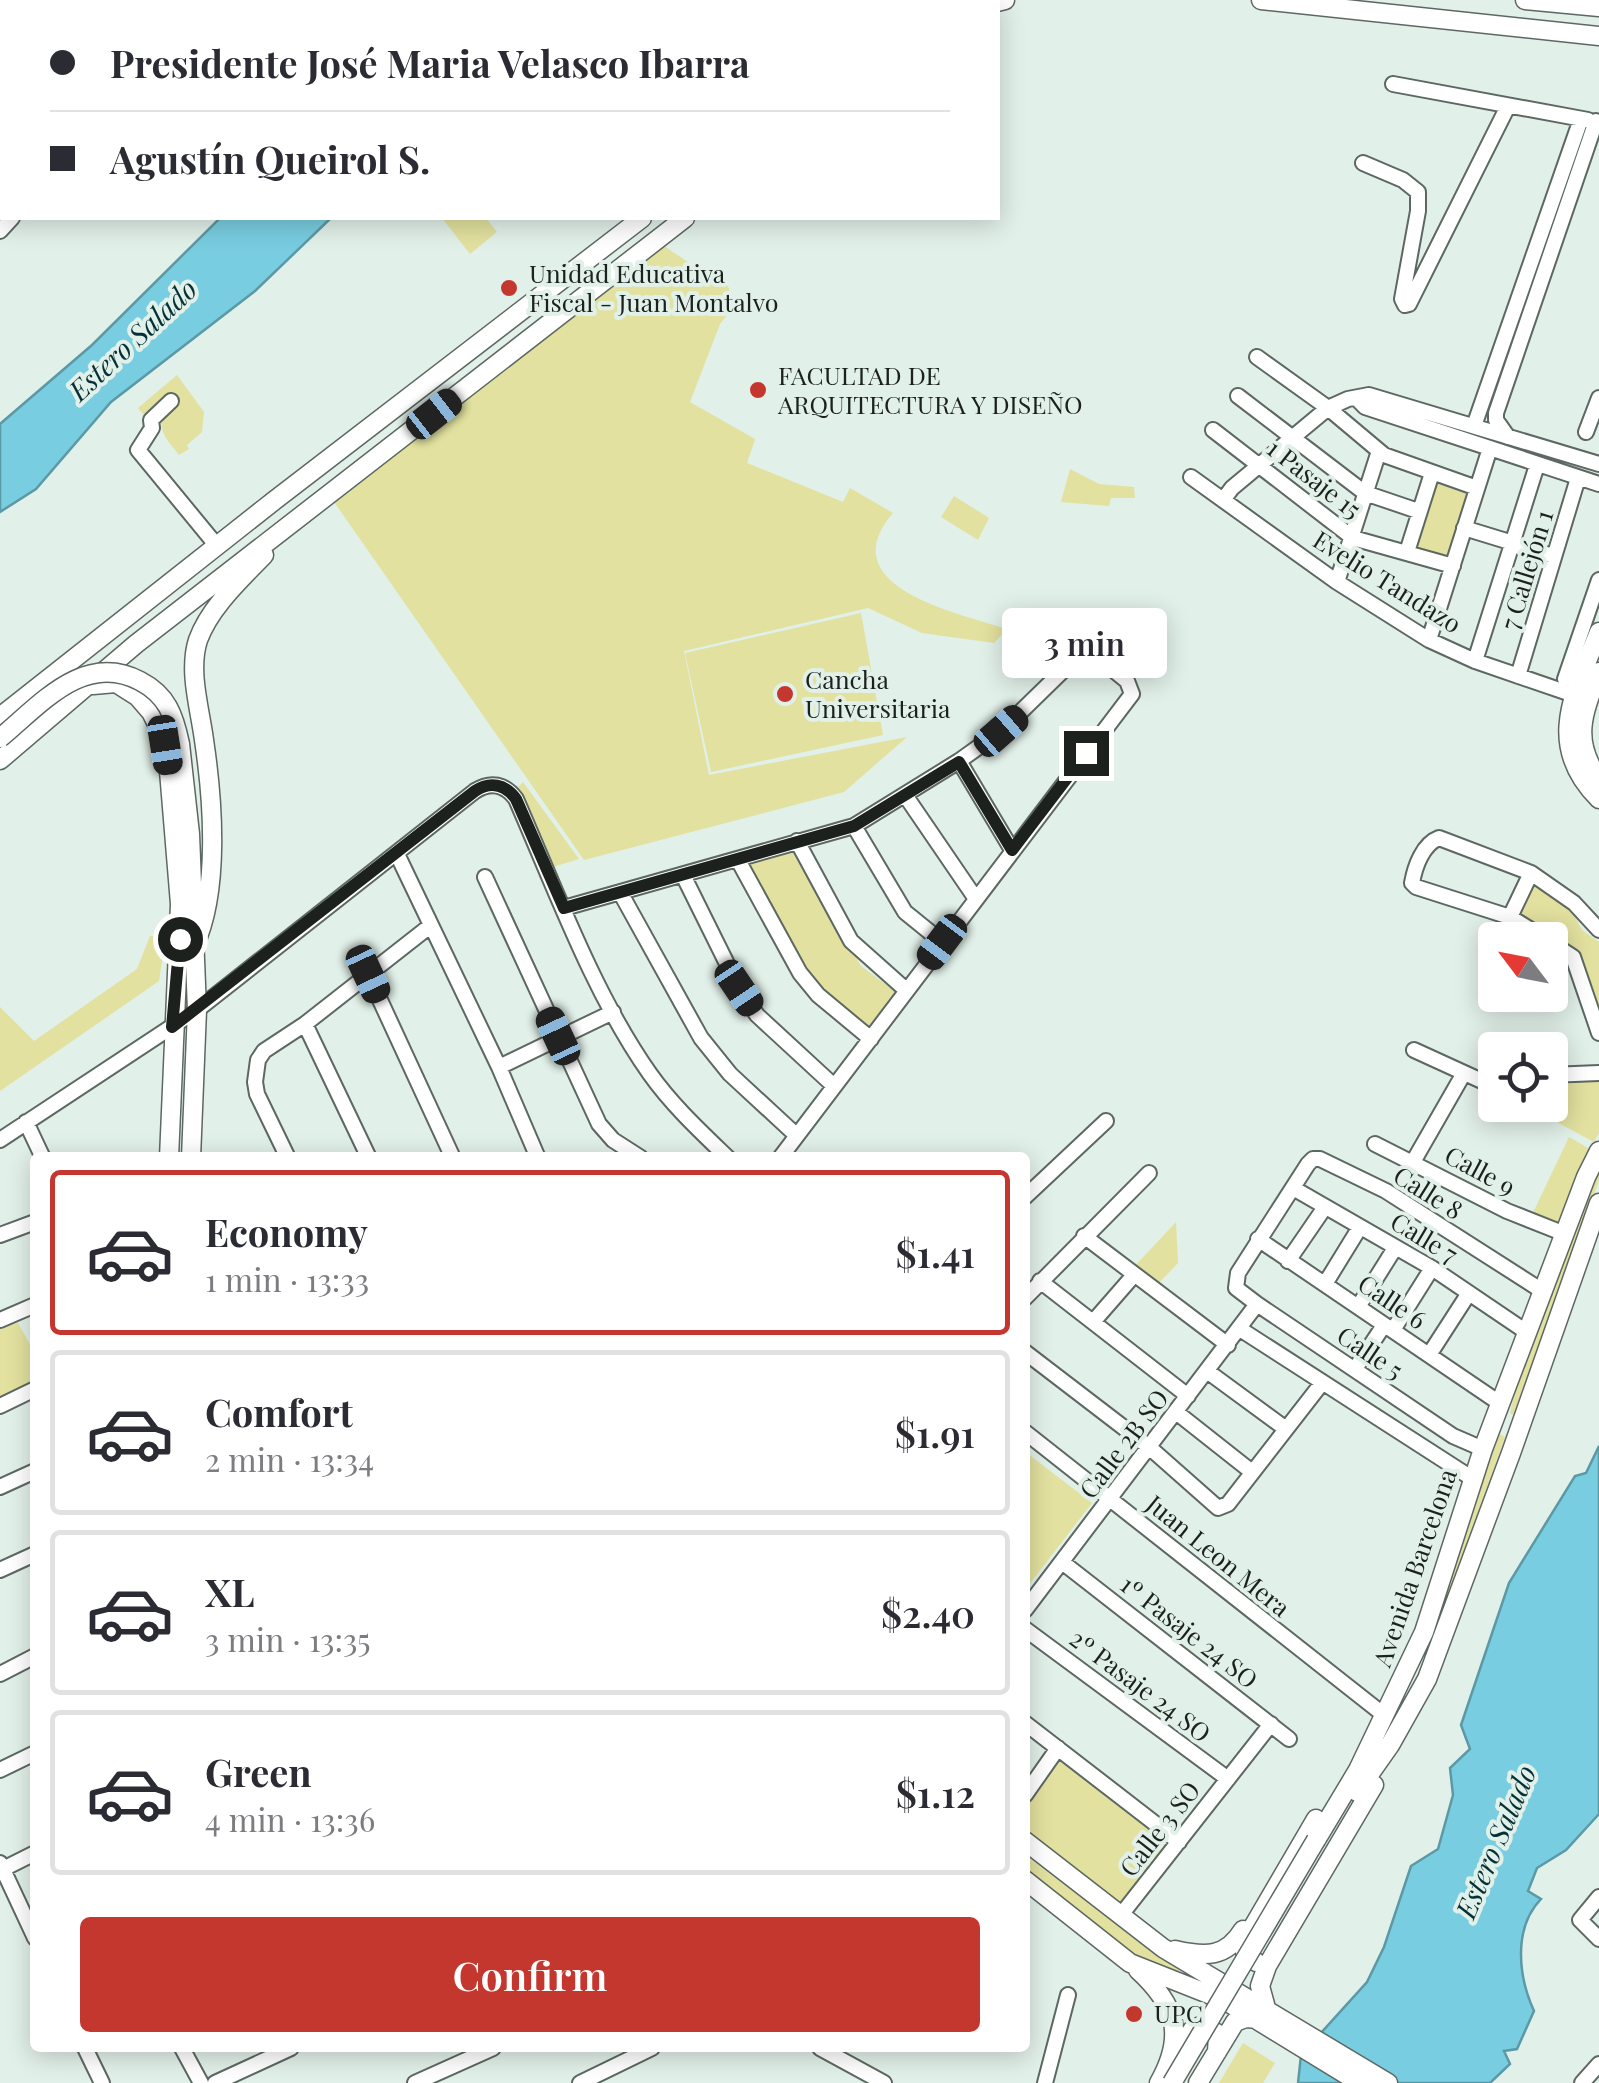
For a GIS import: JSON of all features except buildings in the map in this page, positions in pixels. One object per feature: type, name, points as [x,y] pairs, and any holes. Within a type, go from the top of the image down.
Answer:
[{"type":"main road","points":[[1261,0],[1599,36]]},
{"type":"main road","points":[[1524,0],[1599,7]]},
{"type":"main road","points":[[1566,4],[1587,0]]},
{"type":"main road","points":[[0,717],[639,220]]},
{"type":"main road","points":[[0,760],[136,644],[683,220]]},
{"type":"main road","points":[[194,946],[205,923],[213,812],[195,679],[196,649],[204,627],[218,607],[296,518]]},
{"type":"main road","points":[[1599,632],[1570,687],[1568,714],[1569,750],[1581,779],[1599,799]]},
{"type":"main road","points":[[0,738],[68,682],[88,673],[108,671],[131,676],[163,698],[176,721],[190,834],[197,1010],[191,1152]]},
{"type":"main road","points":[[1599,672],[1588,699],[1581,737],[1599,778]]},
{"type":"main road","points":[[80,694],[102,681],[122,686],[152,712],[165,745],[180,904],[169,1152]]},
{"type":"main road","name":"Avenida Barcelona","points":[[1186,2083],[1321,1843],[1424,1632],[1486,1440],[1599,1151]]},
{"type":"main road","name":"Avenida Barcelona","points":[[1165,2081],[1390,1745],[1427,1679],[1512,1453],[1599,1203]]},
{"type":"main road","points":[[1504,1395],[1503,1416],[1513,1424],[1524,1416]]},
{"type":"main road","points":[[1486,1440],[1500,1426],[1509,1430],[1512,1453]]},
{"type":"main road","points":[[1274,1954],[1257,1962],[1246,1956],[1243,1944],[1349,1764],[1371,1737]]},
{"type":"main road","points":[[1265,2016],[1260,1986],[1274,1954],[1376,1784],[1390,1745]]},
{"type":"main road","points":[[1030,1845],[1163,1948],[1360,2083]]},
{"type":"main road","points":[[1163,1948],[1193,1954],[1226,1950],[1236,1943],[1257,1907],[1279,1881]]},
{"type":"main road","points":[[1030,1884],[1157,1988],[1172,2013],[1173,2047],[1165,2081]]},
{"type":"main road","points":[[1130,1963],[1265,2016],[1388,2083]]},
{"type":"main road","points":[[1198,2083],[1236,2022],[1265,2016]]},
{"type":"main road","points":[[1165,2081],[1188,2035],[1198,2026],[1210,2027],[1218,2034],[1216,2052]]},
{"type":"street","points":[[1393,84],[1592,120]]},
{"type":"street","points":[[1363,163],[1403,180],[1418,192],[1402,299],[1405,306],[1412,300],[1508,106]]},
{"type":"street","points":[[1474,426],[1592,120]]},
{"type":"street","points":[[1508,437],[1496,420],[1496,413],[1592,120]]},
{"type":"street","points":[[1257,358],[1392,460],[1477,488]]},
{"type":"street","points":[[1223,500],[1259,464],[1328,408],[1369,395],[1599,464]]},
{"type":"street","points":[[1238,396],[1365,493],[1418,512]]},
{"type":"street","points":[[1356,398],[1366,408],[1599,484]]},
{"type":"street","points":[[1586,432],[1599,398]]},
{"type":"street","points":[[171,401],[150,420],[152,428],[138,450],[217,546]]},
{"type":"street","name":"1 Pasaje 15","points":[[1213,430],[1354,538],[1453,566]]},
{"type":"street","points":[[1430,640],[1490,448]]},
{"type":"street","points":[[1338,582],[1379,451]]},
{"type":"street","points":[[1475,661],[1537,465]]},
{"type":"street","points":[[1407,552],[1432,473]]},
{"type":"street","name":"Evelio Tandazo","points":[[1191,477],[1338,582],[1430,640],[1518,676],[1570,687]]},
{"type":"street","name":"7 Callejón 1","points":[[1518,676],[1578,478]]},
{"type":"street","points":[[1464,528],[1554,556]]},
{"type":"street","points":[[1570,687],[1599,580]]},
{"type":"street","points":[[564,908],[854,826],[959,762],[1031,705],[1083,651],[1089,650],[1127,681],[1132,694],[784,1152]]},
{"type":"street","points":[[959,762],[1012,850]]},
{"type":"street","points":[[0,1140],[197,1010],[475,791],[494,785],[511,793],[612,1012],[648,1072],[674,1106],[722,1152]]},
{"type":"street","points":[[905,796],[976,899]]},
{"type":"street","points":[[854,826],[904,912],[942,942]]},
{"type":"street","points":[[1518,922],[1416,888],[1412,877],[1426,847],[1439,838],[1531,873],[1574,903],[1599,930]]},
{"type":"street","points":[[796,842],[851,941],[906,990]]},
{"type":"street","points":[[397,854],[499,1067],[531,1152]]},
{"type":"street","points":[[738,860],[800,973],[818,996],[871,1039]]},
{"type":"street","points":[[1510,917],[1531,873]]},
{"type":"street","points":[[683,875],[739,988],[757,1014],[834,1086]]},
{"type":"street","points":[[484,877],[599,1124],[613,1140],[632,1152]]},
{"type":"street","points":[[620,892],[700,1038],[730,1074],[796,1135]]},
{"type":"street","points":[[285,1152],[257,1094],[255,1070],[264,1051],[305,1024],[430,926]]},
{"type":"street","points":[[1568,954],[1573,957],[1599,1033]]},
{"type":"street","points":[[368,974],[450,1152]]},
{"type":"street","points":[[499,1067],[612,1012]]},
{"type":"street","points":[[305,1024],[366,1152]]},
{"type":"street","points":[[1414,1050],[1478,1080]]},
{"type":"street","points":[[1413,1162],[1464,1073]]},
{"type":"street","points":[[1568,1074],[1599,1073]]},
{"type":"street","points":[[1030,1192],[1106,1121]]},
{"type":"street","points":[[26,1122],[40,1152]]},
{"type":"street","name":"Calle 9","points":[[1375,1144],[1507,1212],[1566,1234]]},
{"type":"street","name":"Calle 8","points":[[1236,1288],[1238,1273],[1258,1239],[1308,1164],[1320,1159],[1386,1192],[1544,1292]]},
{"type":"street","points":[[1030,1292],[1149,1173]]},
{"type":"street","name":"Calle 7","points":[[1292,1188],[1432,1268],[1528,1333]]},
{"type":"street","points":[[1288,1261],[1325,1207]]},
{"type":"street","points":[[0,1235],[30,1224]]},
{"type":"street","points":[[1324,1284],[1360,1227]]},
{"type":"street","points":[[1084,1236],[1228,1345]]},
{"type":"street","name":"Calle 6","points":[[1258,1239],[1429,1355],[1504,1395]]},
{"type":"street","points":[[1358,1306],[1396,1248]]},
{"type":"street","points":[[1354,1369],[1432,1268]]},
{"type":"street","points":[[1093,1322],[1134,1275]]},
{"type":"street","points":[[1040,1281],[1188,1396]]},
{"type":"street","name":"Calle 5","points":[[1236,1288],[1454,1436],[1486,1440]]},
{"type":"street","points":[[1429,1355],[1469,1293]]},
{"type":"street","name":"Calle 2B SO","points":[[1030,1604],[1257,1304]]},
{"type":"street","points":[[0,1320],[30,1307]]},
{"type":"street","points":[[1240,1329],[1473,1479]]},
{"type":"street","points":[[1030,1356],[1149,1448],[1218,1508],[1228,1504],[1322,1383]]},
{"type":"street","points":[[1207,1372],[1286,1429]]},
{"type":"street","points":[[0,1406],[30,1391]]},
{"type":"street","points":[[1176,1412],[1252,1472]]},
{"type":"street","name":"Juan Leon Mera","points":[[1030,1436],[1384,1716]]},
{"type":"street","points":[[1437,1459],[1446,1459],[1453,1452],[1454,1436]]},
{"type":"street","points":[[0,1487],[30,1473]]},
{"type":"street","points":[[0,1570],[30,1556]]},
{"type":"street","name":"1º Pasaje 24 SO","points":[[1062,1562],[1290,1739]]},
{"type":"street","name":"2º Pasaje 24 SO","points":[[1030,1632],[1228,1779]]},
{"type":"street","points":[[0,1674],[30,1659]]},
{"type":"street","name":"Calle 3 SO","points":[[1121,1915],[1271,1724]]},
{"type":"street","points":[[1030,1727],[1179,1842]]},
{"type":"street","points":[[1030,1787],[1058,1748]]},
{"type":"street","points":[[0,1770],[30,1755]]},
{"type":"street","points":[[30,1855],[2,1866],[30,1927]]},
{"type":"street","points":[[1599,1897],[1580,1920],[1599,1938]]},
{"type":"street","points":[[1045,2083],[1068,1996]]},
{"type":"street","points":[[87,2052],[102,2083]]},
{"type":"street","points":[[184,2052],[201,2083]]},
{"type":"street","points":[[215,2083],[283,2052]]},
{"type":"street","points":[[415,2083],[484,2052]]},
{"type":"street","points":[[580,2083],[644,2052]]},
{"type":"street","points":[[827,2052],[884,2083]]},
{"type":"street","points":[[1582,2083],[1599,2064]]},
{"type":"street","points":[[82,2083],[93,2066]]},
{"type":"shaded area","points":[[444,220],[488,220],[497,232],[470,254]]},
{"type":"shaded area","points":[[661,244],[727,284],[733,298],[732,309],[720,324],[690,402],[755,439],[747,463],[843,502],[850,488],[893,513],[878,539],[877,560],[888,578],[908,593],[1007,629],[994,643],[922,633],[868,608],[684,651],[709,775],[907,737],[844,792],[584,860],[332,499]]},
{"type":"shaded area","points":[[177,375],[204,412],[202,432],[179,455],[163,432],[163,416],[147,419],[138,408]]},
{"type":"shaded area","points":[[1070,469],[1099,484],[1134,487],[1135,498],[1111,498],[1109,506],[1061,502]]},
{"type":"shaded area","points":[[1431,478],[1471,491],[1449,560],[1408,548]]},
{"type":"shaded area","points":[[954,496],[989,518],[978,540],[941,517]]},
{"type":"shaded area","name":"Cancha Universitaria","points":[[861,613],[883,735],[711,772],[685,653]]},
{"type":"shaded area","points":[[523,782],[579,859],[553,867],[514,791]]},
{"type":"shaded area","points":[[792,850],[861,966],[896,992],[869,1030],[820,989],[747,864]]},
{"type":"shaded area","points":[[1533,880],[1569,905],[1582,930],[1599,942],[1599,1018],[1594,997],[1568,946],[1568,922],[1526,922],[1514,915]]},
{"type":"shaded area","points":[[150,936],[166,936],[159,981],[0,1091],[0,1007],[34,1041],[137,969]]},
{"type":"shaded area","points":[[1586,1076],[1599,1078],[1599,1133],[1594,1142],[1557,1122],[1568,1122],[1568,1084]]},
{"type":"shaded area","points":[[1569,1137],[1590,1149],[1556,1229],[1530,1219]]},
{"type":"shaded area","points":[[1599,1156],[1599,1181],[1513,1415],[1510,1413],[1522,1361]]},
{"type":"shaded area","points":[[1176,1222],[1178,1263],[1155,1287],[1132,1269]]},
{"type":"shaded area","points":[[18,1323],[30,1344],[30,1384],[0,1399],[0,1327]]},
{"type":"shaded area","points":[[1496,1432],[1505,1437],[1441,1614],[1441,1602]]},
{"type":"shaded area","points":[[1030,1456],[1092,1503],[1030,1584]]},
{"type":"shaded area","points":[[1061,1757],[1170,1840],[1121,1906],[1030,1834],[1030,1798]]},
{"type":"shaded area","points":[[1030,1859],[1180,1968],[1176,1977],[1139,1960],[1030,1874]]},
{"type":"shaded area","points":[[1243,2043],[1275,2063],[1263,2083],[1219,2083]]},
{"type":"water","name":"Estero Salado","points":[[218,220],[329,220],[255,291],[111,402],[36,489],[0,512],[0,424],[92,345]]},
{"type":"water","name":"Estero Salado","points":[[1599,1446],[1599,1814],[1566,1850],[1537,1868],[1528,1891],[1541,1899],[1526,1924],[1521,1953],[1524,1983],[1534,2011],[1517,2049],[1504,2051],[1510,2064],[1490,2083],[1298,2083],[1301,2055],[1367,1982],[1384,1947],[1411,1866],[1438,1849],[1453,1795],[1450,1768],[1470,1749],[1461,1725],[1509,1583],[1575,1476],[1586,1473]]},
{"type":"place","name":"Unidad Educativa Fiscal - Juan Montalvo","points":[[509,288]]},
{"type":"place","name":"FACULTAD DE ARQUITECTURA Y DISEÑO","points":[[758,390]]},
{"type":"place","name":"Cancha Universitaria","points":[[785,694]]},
{"type":"place","name":"UPC","points":[[1134,2014]]},
{"type":"route","points":[[180,939],[172,1027],[488,784],[501,786],[516,799],[564,908],[854,826],[959,762],[1012,850],[1086,753]]}]
